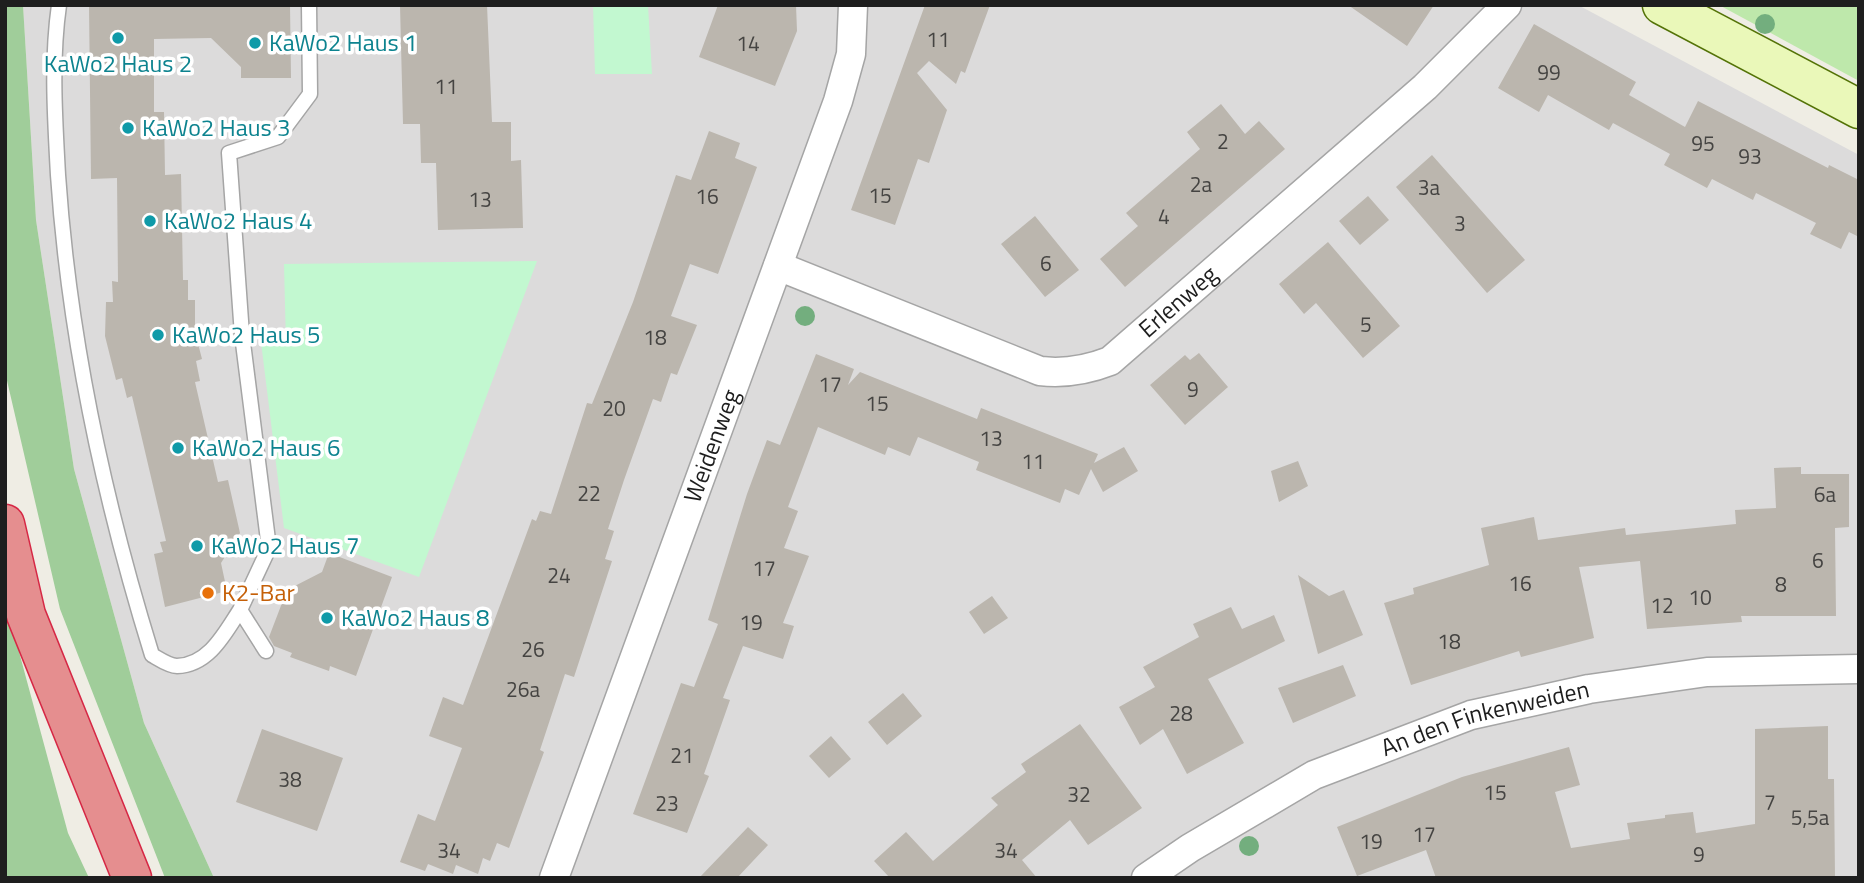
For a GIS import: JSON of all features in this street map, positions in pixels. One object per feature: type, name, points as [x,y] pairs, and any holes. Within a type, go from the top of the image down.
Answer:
[{"type":"highway","points":[[5,524],[26,615],[132,878]]},
{"type":"street","name":"Erlenweg","points":[[778,266],[1040,370],[1056,373],[1093,368],[1110,360],[1417,94],[1507,5]]},
{"type":"street","points":[[1662,5],[1859,109]]},
{"type":"street","name":"Weidenweg","points":[[554,878],[838,101],[851,54],[855,6]]},
{"type":"street","name":"An den Finkenweiden","points":[[1146,878],[1190,848],[1314,775],[1471,715],[1589,689],[1707,672],[1859,669]]},
{"type":"lane","points":[[59,5],[54,111],[66,276],[108,492],[152,655],[175,666],[200,660],[219,642],[240,610],[269,548],[242,335],[229,153],[278,137],[310,94],[309,5]]},
{"type":"lane","points":[[240,610],[266,651]]},
{"type":"shaded area","points":[[23,5],[1578,5],[1859,155],[1859,878],[214,878],[144,723],[74,469],[36,220]]},
{"type":"green space","points":[[5,5],[23,5],[36,220],[74,469],[144,723],[214,878],[165,878],[60,609],[5,372]]},
{"type":"green space","points":[[593,5],[648,5],[652,74],[595,74]]},
{"type":"green space","points":[[1719,5],[1859,5],[1859,81]]},
{"type":"green space","points":[[537,261],[419,577],[284,528],[261,342],[286,345],[284,264]]},
{"type":"green space","points":[[5,600],[68,833],[89,878],[5,878]]},
{"type":"building","points":[[89,5],[290,5],[291,78],[241,78],[241,67],[211,38],[154,39],[154,112],[164,112],[165,175],[181,174],[183,280],[188,280],[188,300],[195,300],[195,332],[202,359],[196,361],[200,381],[195,382],[218,482],[228,480],[240,533],[221,563],[227,591],[165,607],[154,554],[163,552],[160,542],[166,541],[132,396],[127,398],[122,378],[116,380],[105,336],[106,302],[113,302],[112,281],[118,282],[117,178],[91,179]]},
{"type":"building","points":[[400,5],[487,5],[492,122],[511,122],[511,161],[521,160],[523,228],[438,230],[436,163],[421,163],[420,124],[403,124]]},
{"type":"building","points":[[718,5],[796,5],[797,31],[775,86],[699,57]]},
{"type":"building","points":[[925,5],[990,5],[965,73],[961,71],[956,84],[929,61],[917,73],[947,110],[929,163],[918,159],[895,225],[851,210]]},
{"type":"building","points":[[1348,5],[1434,5],[1407,46]]},
{"type":"building","points":[[1534,24],[1636,82],[1629,95],[1685,127],[1698,101],[1828,168],[1829,165],[1859,180],[1859,237],[1849,232],[1841,249],[1810,234],[1816,223],[1756,193],[1753,200],[1712,179],[1707,188],[1664,165],[1670,154],[1613,123],[1609,130],[1548,95],[1539,112],[1498,88]]},
{"type":"building","points":[[1221,104],[1245,134],[1259,121],[1285,149],[1125,287],[1100,259],[1138,226],[1126,213],[1200,149],[1187,132]]},
{"type":"building","points":[[709,131],[740,143],[735,158],[757,167],[718,274],[690,264],[671,316],[697,325],[677,375],[671,373],[661,402],[653,399],[608,529],[614,531],[605,559],[612,561],[574,677],[565,674],[540,750],[544,752],[509,848],[497,843],[490,861],[483,858],[478,874],[456,865],[453,874],[428,864],[425,871],[400,862],[418,814],[435,821],[462,748],[429,736],[443,697],[463,705],[532,519],[536,521],[540,511],[551,514],[587,403],[592,404],[633,302],[676,175],[691,180]]},
{"type":"building","points":[[1432,155],[1525,260],[1487,293],[1396,187]]},
{"type":"building","points":[[1368,196],[1389,220],[1360,245],[1339,221]]},
{"type":"building","points":[[1035,216],[1079,270],[1045,297],[1001,244]]},
{"type":"building","points":[[1328,242],[1400,326],[1363,358],[1316,303],[1304,314],[1279,284]]},
{"type":"building","points":[[1199,353],[1228,387],[1185,425],[1150,385],[1185,355],[1190,360]]},
{"type":"building","points":[[816,354],[854,369],[848,385],[860,372],[977,419],[981,408],[1098,454],[1094,463],[1124,447],[1138,471],[1103,492],[1091,469],[1079,495],[1065,489],[1060,503],[976,470],[979,462],[918,437],[910,456],[888,447],[885,455],[818,427],[788,507],[798,511],[784,548],[809,556],[783,623],[794,626],[783,659],[743,646],[723,698],[730,700],[704,774],[709,776],[687,833],[633,814],[681,683],[694,687],[718,624],[708,620],[747,494],[767,440],[780,445]]},
{"type":"building","points":[[1298,461],[1308,486],[1279,502],[1271,471]]},
{"type":"building","points":[[1801,467],[1801,474],[1849,474],[1849,527],[1835,528],[1836,616],[1741,616],[1742,622],[1647,629],[1640,561],[1579,567],[1594,638],[1521,657],[1519,651],[1411,685],[1384,603],[1414,594],[1413,588],[1489,565],[1481,528],[1534,517],[1538,540],[1625,528],[1626,535],[1736,524],[1735,510],[1776,508],[1774,468]]},
{"type":"building","name":"KaWo2 Haus 8","points":[[329,553],[392,577],[356,676],[330,666],[329,671],[290,657],[292,653],[274,646],[269,637],[287,590],[322,572]]},
{"type":"building","points":[[1298,575],[1329,596],[1344,590],[1363,635],[1318,654]]},
{"type":"building","points":[[992,596],[1008,618],[984,634],[969,612]]},
{"type":"building","points":[[1231,607],[1242,629],[1274,615],[1285,641],[1208,679],[1244,743],[1187,774],[1163,729],[1140,745],[1119,707],[1155,687],[1143,667],[1199,637],[1193,624]]},
{"type":"building","points":[[1343,665],[1356,696],[1293,723],[1278,688]]},
{"type":"building","points":[[903,693],[922,716],[887,745],[868,722]]},
{"type":"building","points":[[1080,724],[1142,808],[1088,845],[1070,820],[1022,860],[1037,878],[890,878],[874,861],[906,832],[933,861],[998,805],[991,798],[1026,772],[1021,764]]},
{"type":"building","points":[[1828,726],[1828,779],[1834,779],[1835,878],[1436,878],[1426,850],[1357,876],[1337,827],[1462,777],[1569,747],[1580,785],[1555,792],[1571,848],[1630,839],[1627,823],[1665,818],[1665,815],[1693,812],[1696,833],[1755,824],[1755,729]]},
{"type":"building","points":[[262,729],[343,758],[317,831],[236,802]]},
{"type":"building","points":[[831,736],[851,759],[829,778],[809,756]]},
{"type":"building","points":[[748,827],[768,845],[737,878],[699,878]]},
{"type":"place","name":"KaWo2 Haus 2","points":[[118,38]]},
{"type":"place","name":"KaWo2 Haus 1","points":[[255,43]]},
{"type":"place","name":"KaWo2 Haus 3","points":[[128,128]]},
{"type":"place","name":"KaWo2 Haus 4","points":[[150,221]]},
{"type":"place","name":"KaWo2 Haus 5","points":[[158,335]]},
{"type":"place","name":"KaWo2 Haus 6","points":[[178,448]]},
{"type":"place","name":"KaWo2 Haus 7","points":[[197,546]]},
{"type":"place","name":"K2-Bar","points":[[208,593]]},
{"type":"place","name":"KaWo2 Haus 8","points":[[327,618]]}]
